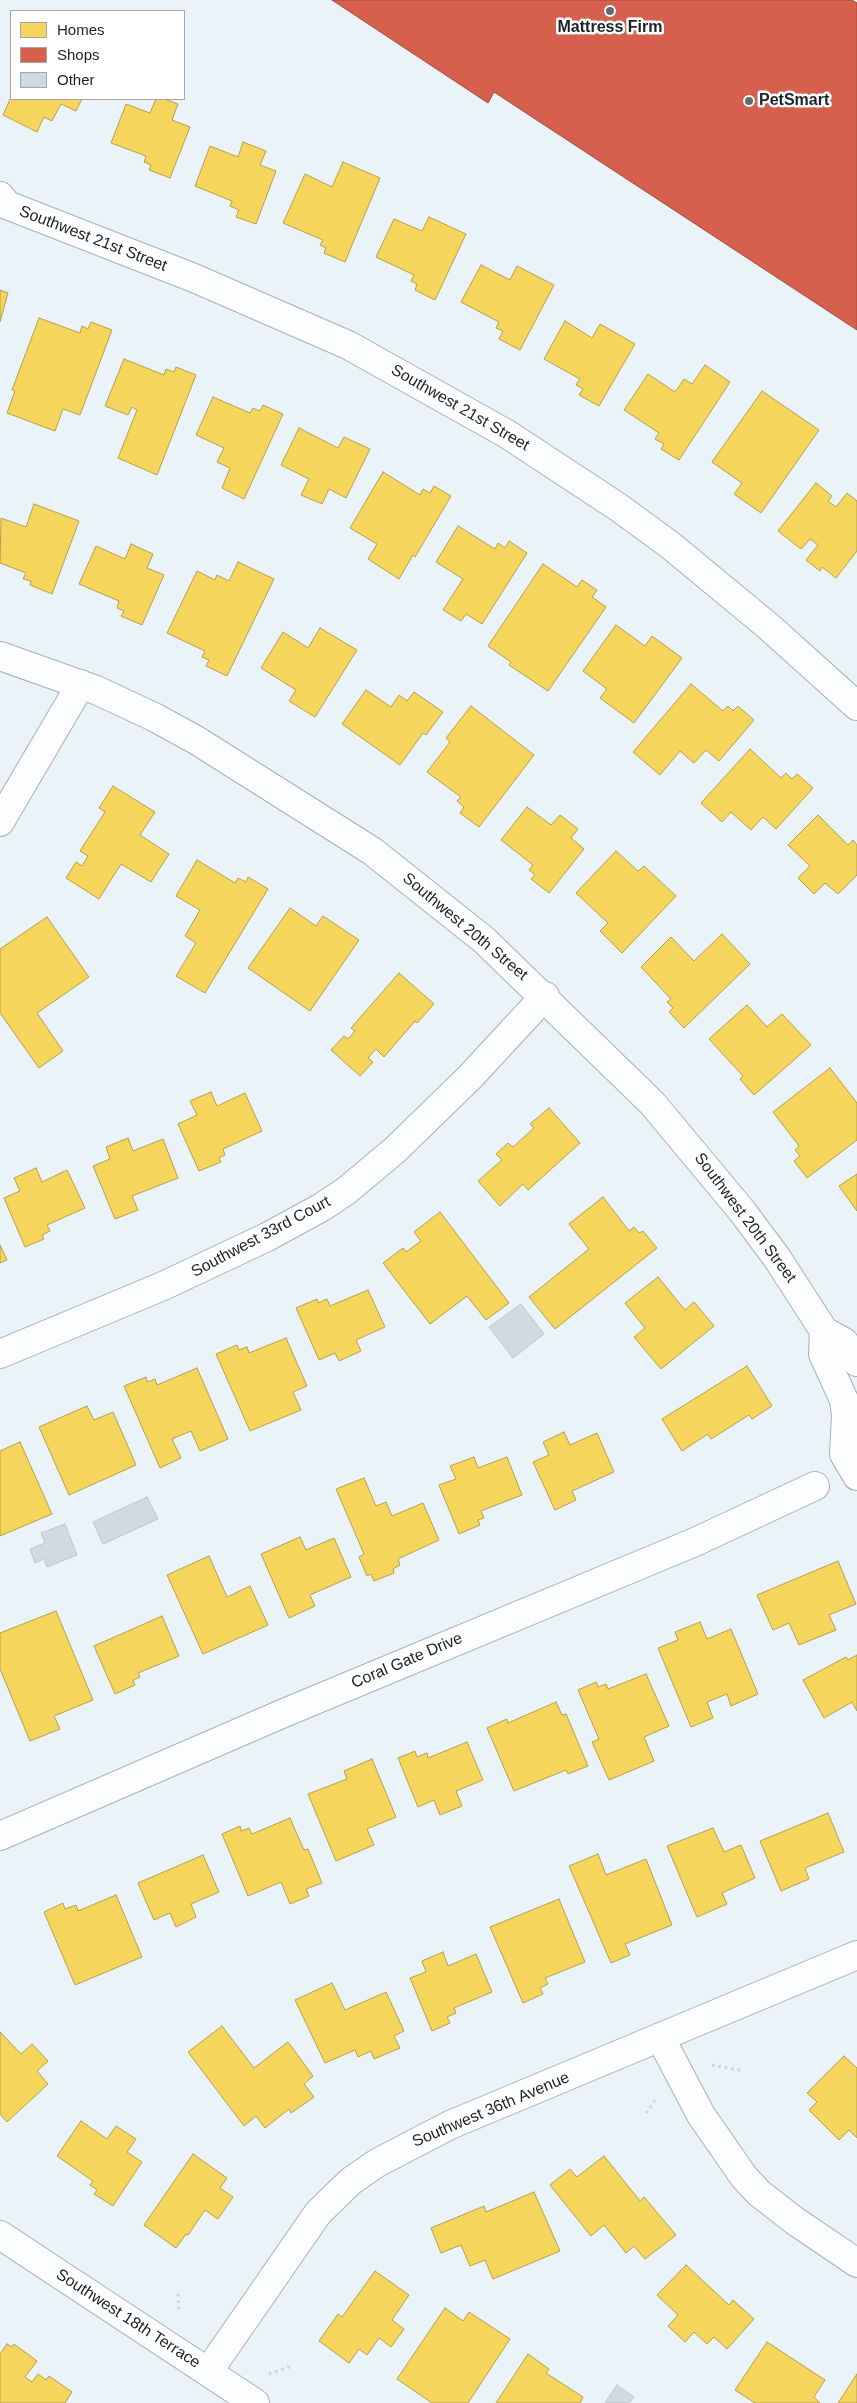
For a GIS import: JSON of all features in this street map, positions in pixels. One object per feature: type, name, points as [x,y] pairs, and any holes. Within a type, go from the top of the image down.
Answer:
[{"type":"street","name":"Southwest 21st Street","points":[[2,203],[194,278],[348,345],[507,434],[618,507],[670,545],[768,626],[857,706]]},
{"type":"street","name":"Southwest 20th Street","points":[[0,656],[81,684],[154,717],[196,740],[372,851],[484,940],[545,996],[652,1102],[716,1178],[777,1258],[824,1331],[844,1342],[857,1362]]},
{"type":"street","points":[[0,822],[81,684]]},
{"type":"street","name":"Southwest 33rd Court","points":[[0,1354],[163,1286],[259,1242],[322,1207],[371,1172],[408,1139],[470,1078],[545,996]]},
{"type":"street","points":[[824,1331],[823,1354],[844,1400],[846,1415],[844,1454],[857,1476]]},
{"type":"street","name":"Coral Gate Drive","points":[[0,1836],[284,1713],[695,1542],[814,1486]]},
{"type":"street","name":"Southwest 36th Avenue","points":[[208,2372],[318,2213],[351,2181],[376,2163],[434,2132],[857,1955]]},
{"type":"street","points":[[660,2037],[701,2115],[744,2177],[758,2193],[795,2221],[857,2263]]},
{"type":"street","name":"Southwest 18th Terrace","points":[[0,2235],[255,2403]]},
{"type":"path","points":[[712,2065],[740,2070]]},
{"type":"path","points":[[646,2113],[660,2094]]},
{"type":"path","points":[[178,2294],[179,2323]]},
{"type":"path","points":[[266,2375],[292,2366]]},
{"type":"building: Homes","points":[[10,99],[82,100],[76,111],[61,104],[52,121],[44,117],[37,132],[3,115]]},
{"type":"building: Homes","points":[[156,100],[167,100],[178,104],[172,120],[190,127],[170,178],[149,170],[151,165],[144,162],[146,156],[111,143],[126,104],[150,113]]},
{"type":"building: Homes","points":[[243,142],[266,151],[260,165],[276,171],[256,224],[236,217],[239,210],[230,206],[232,201],[195,186],[210,146],[238,157]]},
{"type":"building: Homes","points":[[343,162],[380,178],[345,262],[324,253],[326,248],[320,245],[323,240],[283,223],[305,174],[332,187]]},
{"type":"building: Homes","points":[[429,217],[466,234],[435,300],[415,290],[417,284],[411,281],[414,275],[376,257],[394,219],[422,231]]},
{"type":"building: Homes","points":[[481,265],[510,280],[517,266],[554,285],[520,350],[499,339],[503,331],[496,328],[499,322],[461,302]]},
{"type":"building: Homes","points":[[0,290],[8,293],[0,322]]},
{"type":"building: Homes","points":[[39,318],[80,333],[82,326],[88,329],[91,322],[112,330],[80,415],[63,409],[55,431],[7,413],[15,391],[12,390]]},
{"type":"building: Homes","points":[[565,321],[592,338],[600,324],[635,344],[599,406],[579,395],[583,389],[576,385],[580,379],[544,359]]},
{"type":"building: Homes","points":[[124,359],[164,375],[166,369],[174,372],[176,367],[196,375],[157,475],[118,458],[137,410],[132,407],[128,415],[105,406]]},
{"type":"building: Homes","points":[[705,365],[730,382],[679,460],[661,449],[664,444],[655,439],[659,433],[624,410],[648,374],[675,392],[684,379],[692,384]]},
{"type":"building: Homes","points":[[762,391],[819,430],[761,513],[734,494],[742,483],[712,462]]},
{"type":"building: Homes","points":[[213,397],[250,413],[253,408],[260,411],[263,405],[283,414],[244,499],[222,488],[230,468],[217,462],[224,448],[196,435]]},
{"type":"building: Homes","points":[[299,428],[338,448],[344,437],[370,449],[346,498],[329,489],[322,504],[301,495],[309,479],[281,465]]},
{"type":"building: Homes","points":[[383,472],[420,495],[423,489],[430,493],[434,486],[451,496],[415,557],[413,555],[399,579],[368,559],[377,544],[350,528]]},
{"type":"building: Homes","points":[[816,483],[832,496],[828,501],[836,507],[847,493],[857,501],[857,551],[836,578],[822,567],[820,571],[806,560],[818,545],[810,539],[801,549],[778,531]]},
{"type":"building: Homes","points":[[34,504],[79,521],[52,594],[30,585],[31,581],[23,579],[26,573],[0,563],[1,518],[26,527]]},
{"type":"building: Homes","points":[[458,526],[495,549],[498,543],[505,548],[509,541],[527,553],[482,624],[466,614],[461,621],[443,610],[463,579],[436,562]]},
{"type":"building: Homes","points":[[131,544],[153,554],[147,568],[164,575],[142,625],[121,616],[124,611],[117,608],[119,601],[79,584],[96,546],[125,559]]},
{"type":"building: Homes","points":[[238,562],[274,579],[227,676],[206,666],[209,660],[202,657],[205,651],[167,633],[197,571],[215,580],[217,575],[229,581]]},
{"type":"building: Homes","points":[[543,564],[577,587],[582,580],[597,590],[592,597],[606,607],[548,691],[509,665],[511,662],[488,646]]},
{"type":"building: Homes","points":[[616,625],[645,646],[652,636],[682,658],[634,723],[600,698],[607,689],[583,671]]},
{"type":"building: Homes","points":[[320,628],[357,650],[315,717],[289,701],[296,690],[261,668],[283,632],[308,648]]},
{"type":"building: Homes","points":[[691,684],[723,711],[728,706],[733,711],[738,706],[754,720],[719,761],[706,750],[694,763],[680,751],[660,775],[633,752]]},
{"type":"building: Homes","points":[[366,690],[391,707],[399,695],[407,701],[414,692],[443,712],[426,735],[423,733],[400,765],[342,724]]},
{"type":"building: Homes","points":[[471,706],[534,755],[479,827],[460,813],[464,807],[457,801],[461,797],[427,772],[450,742],[446,738]]},
{"type":"building: Homes","points":[[750,749],[781,778],[786,773],[792,779],[797,774],[813,788],[776,829],[763,817],[751,830],[731,812],[722,822],[701,803]]},
{"type":"building: Homes","points":[[113,786],[155,812],[140,835],[169,854],[151,882],[121,864],[99,899],[66,878],[76,862],[82,866],[88,856],[80,851],[105,812],[99,808]]},
{"type":"building: Homes","points":[[527,807],[551,825],[560,815],[578,829],[571,838],[584,849],[549,893],[531,879],[535,875],[529,870],[533,865],[501,840]]},
{"type":"building: Homes","points":[[818,815],[848,845],[853,840],[857,845],[857,875],[838,894],[825,883],[814,894],[798,878],[810,866],[788,845]]},
{"type":"building: Homes","points":[[616,851],[638,871],[644,866],[676,896],[622,953],[600,931],[608,923],[576,893]]},
{"type":"building: Homes","points":[[197,860],[235,883],[238,878],[246,882],[248,877],[268,889],[205,993],[176,976],[196,943],[185,936],[200,910],[176,896]]},
{"type":"building: Homes","points":[[290,908],[316,926],[323,916],[359,940],[310,1011],[248,968]]},
{"type":"building: Homes","points":[[47,917],[89,977],[37,1013],[63,1051],[39,1068],[0,1013],[0,949]]},
{"type":"building: Homes","points":[[722,934],[750,964],[684,1028],[669,1012],[673,1008],[667,1002],[671,999],[641,967],[671,937],[694,961]]},
{"type":"building: Homes","points":[[399,973],[434,1004],[417,1023],[415,1021],[384,1057],[376,1049],[368,1058],[373,1062],[360,1076],[331,1050],[344,1036],[348,1039],[355,1031],[351,1028]]},
{"type":"building: Homes","points":[[747,1005],[767,1027],[782,1014],[811,1045],[754,1095],[740,1079],[743,1076],[709,1039]]},
{"type":"building: Homes","points":[[830,1068],[857,1103],[857,1140],[807,1178],[794,1161],[800,1156],[795,1150],[799,1146],[773,1112]]},
{"type":"building: Homes","points":[[211,1092],[217,1106],[245,1093],[262,1131],[223,1149],[225,1155],[219,1158],[221,1162],[199,1171],[178,1124],[197,1115],[190,1101]]},
{"type":"building: Homes","points":[[549,1108],[580,1143],[528,1190],[523,1184],[500,1206],[478,1181],[502,1160],[496,1154],[508,1143],[513,1147],[534,1128],[530,1124]]},
{"type":"building: Homes","points":[[128,1138],[133,1151],[163,1139],[178,1178],[132,1196],[138,1210],[115,1219],[93,1166],[110,1159],[106,1147]]},
{"type":"building: Homes","points":[[36,1168],[42,1182],[67,1170],[85,1208],[47,1225],[50,1231],[42,1235],[44,1239],[25,1247],[4,1198],[20,1191],[14,1178]]},
{"type":"building: Homes","points":[[857,1174],[857,1211],[839,1186]]},
{"type":"building: Homes","points":[[603,1197],[629,1231],[634,1227],[639,1233],[643,1231],[657,1248],[555,1329],[529,1297],[589,1249],[569,1224]]},
{"type":"building: Homes","points":[[440,1212],[509,1303],[486,1320],[467,1296],[430,1324],[383,1263],[403,1248],[406,1252],[421,1241],[414,1232]]},
{"type":"building: Homes","points":[[0,1245],[7,1260],[0,1263]]},
{"type":"building: Homes","points":[[658,1277],[685,1310],[694,1302],[714,1326],[661,1369],[634,1337],[645,1328],[625,1303]]},
{"type":"building: Homes","points":[[368,1290],[385,1327],[356,1340],[361,1351],[339,1361],[335,1353],[319,1360],[296,1308],[317,1299],[318,1303],[327,1299],[330,1306]]},
{"type":"building: Homes","points":[[286,1338],[307,1386],[293,1392],[301,1410],[250,1431],[216,1354],[237,1345],[239,1350],[247,1347],[249,1353]]},
{"type":"building: Homes","points":[[747,1366],[772,1406],[752,1419],[749,1415],[711,1439],[708,1434],[682,1451],[662,1419]]},
{"type":"building: Homes","points":[[197,1368],[228,1439],[200,1451],[191,1431],[172,1439],[181,1458],[160,1468],[124,1386],[146,1377],[147,1382],[155,1379],[157,1385]]},
{"type":"building: Homes","points":[[87,1406],[94,1420],[113,1412],[136,1465],[69,1495],[39,1427]]},
{"type":"building: Homes","points":[[564,1432],[570,1445],[597,1433],[614,1472],[572,1491],[576,1500],[555,1510],[533,1462],[549,1455],[543,1442]]},
{"type":"building: Homes","points":[[20,1442],[52,1514],[0,1536],[0,1451]]},
{"type":"building: Homes","points":[[474,1457],[478,1468],[507,1457],[522,1495],[481,1511],[484,1518],[478,1520],[480,1525],[459,1534],[439,1485],[456,1479],[450,1466]]},
{"type":"building: Homes","points":[[364,1478],[376,1506],[386,1502],[392,1516],[423,1503],[439,1540],[398,1559],[400,1565],[393,1569],[394,1573],[374,1581],[371,1574],[367,1576],[359,1557],[364,1554],[336,1489]]},
{"type":"building: Homes","points":[[300,1537],[306,1550],[334,1538],[351,1577],[310,1595],[315,1606],[289,1618],[261,1554]]},
{"type":"building: Homes","points":[[209,1556],[227,1597],[250,1586],[268,1625],[203,1654],[167,1575]]},
{"type":"building: Homes","points":[[838,1561],[856,1604],[829,1615],[836,1630],[799,1645],[789,1623],[773,1630],[757,1595]]},
{"type":"building: Homes","points":[[56,1611],[93,1700],[54,1716],[60,1729],[30,1741],[0,1669],[0,1633]]},
{"type":"building: Homes","points":[[162,1616],[179,1656],[138,1673],[140,1677],[133,1680],[135,1685],[115,1694],[94,1646]]},
{"type":"building: Homes","points":[[700,1622],[707,1639],[731,1629],[758,1694],[731,1706],[727,1694],[707,1702],[713,1718],[691,1727],[658,1648],[678,1640],[675,1632]]},
{"type":"building: Homes","points":[[857,1655],[857,1711],[852,1702],[824,1718],[803,1680],[846,1657],[848,1660]]},
{"type":"building: Homes","points":[[646,1674],[669,1726],[644,1737],[654,1761],[609,1780],[592,1742],[599,1739],[578,1690],[596,1682],[598,1687],[606,1684],[608,1689]]},
{"type":"building: Homes","points":[[556,1702],[562,1715],[566,1714],[588,1766],[568,1774],[566,1770],[514,1791],[487,1728],[507,1719],[508,1723]]},
{"type":"building: Homes","points":[[467,1742],[483,1780],[456,1791],[462,1806],[440,1815],[434,1800],[418,1807],[398,1758],[415,1751],[417,1757],[427,1753],[428,1758]]},
{"type":"building: Homes","points":[[372,1759],[396,1817],[367,1829],[374,1845],[336,1861],[308,1794],[347,1779],[344,1771]]},
{"type":"building: Homes","points":[[828,1813],[844,1852],[805,1868],[809,1879],[781,1891],[760,1841]]},
{"type":"building: Homes","points":[[290,1818],[304,1850],[308,1849],[322,1883],[306,1889],[309,1896],[290,1904],[281,1882],[248,1896],[222,1834],[240,1826],[241,1831],[249,1828],[252,1834]]},
{"type":"building: Homes","points":[[713,1828],[724,1852],[741,1845],[755,1878],[722,1893],[727,1904],[697,1917],[667,1846]]},
{"type":"building: Homes","points":[[598,1854],[606,1875],[646,1859],[672,1925],[625,1944],[630,1955],[611,1963],[569,1866]]},
{"type":"building: Homes","points":[[203,1855],[219,1892],[191,1904],[196,1917],[176,1927],[170,1913],[154,1920],[138,1883]]},
{"type":"building: Homes","points":[[116,1895],[142,1957],[75,1985],[44,1912],[63,1903],[65,1909],[76,1905],[78,1911]]},
{"type":"building: Homes","points":[[559,1899],[585,1962],[545,1978],[548,1984],[540,1988],[543,1994],[523,2003],[490,1927]]},
{"type":"building: Homes","points":[[443,1952],[448,1966],[476,1954],[492,1992],[454,2008],[456,2013],[447,2017],[450,2023],[432,2031],[410,1978],[426,1972],[422,1961]]},
{"type":"building: Homes","points":[[332,1983],[345,2010],[386,1992],[404,2031],[394,2036],[400,2048],[374,2059],[371,2051],[358,2057],[355,2050],[325,2063],[295,2000]]},
{"type":"building: Homes","points":[[222,2026],[254,2068],[288,2042],[313,2076],[304,2084],[314,2097],[291,2113],[289,2109],[265,2128],[256,2116],[244,2126],[188,2052]]},
{"type":"building: Homes","points":[[0,2032],[21,2054],[32,2044],[48,2061],[37,2071],[48,2084],[7,2122],[0,2114]]},
{"type":"building: Homes","points":[[844,2056],[857,2068],[857,2138],[849,2130],[839,2140],[809,2110],[817,2102],[807,2093]]},
{"type":"building: Homes","points":[[81,2121],[107,2139],[116,2126],[136,2139],[127,2152],[142,2162],[113,2206],[94,2194],[97,2190],[90,2185],[93,2181],[57,2156]]},
{"type":"building: Homes","points":[[193,2154],[227,2178],[220,2188],[233,2197],[218,2219],[205,2210],[188,2235],[186,2234],[176,2248],[144,2225]]},
{"type":"building: Homes","points":[[604,2156],[640,2201],[644,2197],[676,2235],[645,2259],[634,2246],[626,2253],[604,2225],[591,2236],[550,2185],[570,2169],[577,2177]]},
{"type":"building: Homes","points":[[534,2192],[560,2251],[493,2279],[485,2260],[470,2266],[461,2245],[441,2253],[431,2228],[484,2206],[486,2212]]},
{"type":"building: Homes","points":[[686,2265],[729,2305],[733,2300],[754,2319],[727,2349],[714,2337],[707,2344],[694,2332],[685,2342],[668,2326],[678,2315],[657,2295]]},
{"type":"building: Homes","points":[[375,2271],[409,2295],[392,2320],[404,2329],[391,2347],[379,2338],[367,2355],[359,2349],[349,2363],[319,2341],[338,2314],[342,2317]]},
{"type":"building: Homes","points":[[445,2308],[463,2321],[469,2312],[510,2339],[468,2403],[432,2403],[397,2379]]},
{"type":"building: Homes","points":[[767,2342],[825,2380],[814,2397],[820,2403],[755,2403],[735,2390]]},
{"type":"building: Homes","points":[[7,2344],[12,2347],[14,2344],[37,2361],[25,2377],[32,2382],[38,2374],[46,2380],[49,2376],[72,2392],[65,2403],[0,2403],[0,2354]]},
{"type":"building: Homes","points":[[528,2354],[549,2369],[546,2373],[583,2397],[580,2403],[496,2403]]},
{"type":"building: Homes","points":[[857,2374],[857,2403],[838,2403]]},
{"type":"building: Shops","points":[[332,0],[852,0],[857,3],[857,330],[494,92],[488,103]]},
{"type":"building: Other","points":[[521,1304],[544,1334],[513,1358],[489,1327]]},
{"type":"building: Other","points":[[147,1497],[158,1519],[103,1544],[93,1522]]},
{"type":"building: Other","points":[[65,1524],[77,1555],[47,1567],[44,1559],[35,1563],[30,1549],[45,1543],[41,1533]]},
{"type":"building: Other","points":[[617,2385],[634,2397],[629,2403],[605,2403]]},
{"type":"place","name":"Mattress Firm","points":[[610,11]]},
{"type":"place","name":"PetSmart","points":[[749,101]]}]
